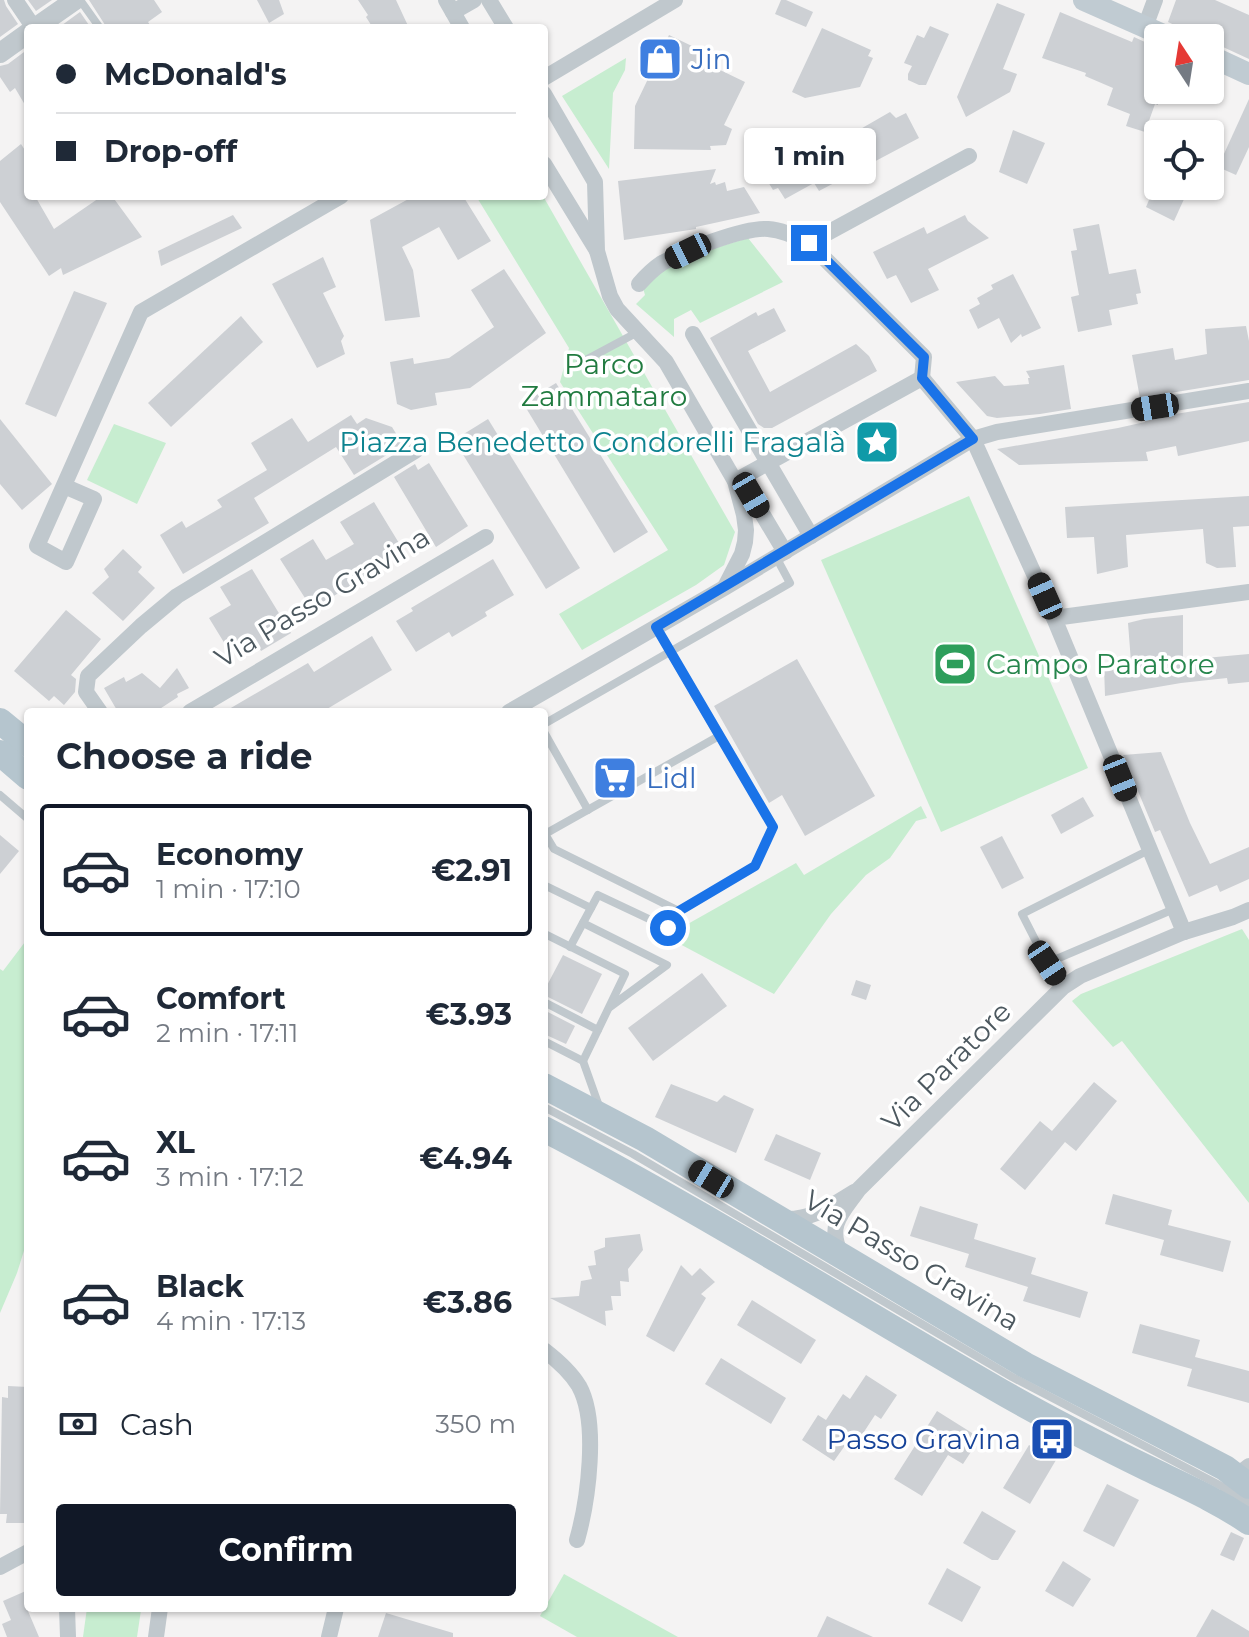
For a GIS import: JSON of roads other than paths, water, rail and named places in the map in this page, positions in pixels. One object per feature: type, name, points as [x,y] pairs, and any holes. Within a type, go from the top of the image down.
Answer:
[{"type":"main road","points":[[1084,0],[1144,27]]},
{"type":"main road","points":[[1224,62],[1249,74]]},
{"type":"main road","points":[[0,721],[24,741]]},
{"type":"main road","points":[[0,753],[24,774]]},
{"type":"main road","name":"Via Passo Gravina","points":[[548,1088],[645,1139],[1025,1365],[1204,1457],[1237,1484],[1249,1522]]},
{"type":"main road","name":"Via Passo Gravina","points":[[548,1131],[633,1175],[1008,1396],[1094,1442],[1237,1484]]},
{"type":"street","points":[[15,0],[31,24]]},
{"type":"street","points":[[40,24],[78,0]]},
{"type":"street","points":[[460,24],[449,6],[474,0]]},
{"type":"street","points":[[489,0],[504,24]]},
{"type":"street","points":[[548,76],[675,0]]},
{"type":"street","points":[[1146,24],[1155,0]]},
{"type":"street","points":[[0,53],[24,36]]},
{"type":"street","points":[[548,101],[595,182],[597,251],[610,296],[617,309],[666,362],[735,481],[744,515],[745,542],[724,588]]},
{"type":"street","points":[[809,243],[969,156]]},
{"type":"street","points":[[548,171],[597,251]]},
{"type":"street","points":[[64,486],[141,312],[334,200]]},
{"type":"street","points":[[639,284],[651,271],[688,251],[745,232],[770,229],[786,233],[809,243],[924,357],[922,378],[973,439],[1054,618],[1184,932]]},
{"type":"street","points":[[693,334],[811,536]]},
{"type":"street","points":[[735,481],[922,378]]},
{"type":"street","points":[[530,707],[656,627],[973,439],[997,432],[1249,391]]},
{"type":"street","points":[[97,708],[86,692],[88,676],[177,596],[415,451]]},
{"type":"street","points":[[735,481],[751,495],[780,555]]},
{"type":"street","name":"Via Passo Gravina","points":[[197,708],[486,537]]},
{"type":"street","points":[[1054,618],[1249,592]]},
{"type":"street","name":"Via Paratore","points":[[841,1254],[835,1243],[834,1228],[859,1189],[1063,987],[1080,976],[1184,932],[1249,910]]},
{"type":"street","name":"Via Paratore","points":[[779,1219],[817,1215],[859,1189]]},
{"type":"street","points":[[548,1354],[580,1388],[589,1417],[589,1457],[577,1540]]},
{"type":"street","points":[[0,1567],[24,1554]]},
{"type":"street","points":[[67,1612],[68,1637]]},
{"type":"street","points":[[156,1637],[159,1612]]},
{"type":"street","points":[[329,1637],[335,1612]]},
{"type":"lane","points":[[78,0],[97,24]]},
{"type":"lane","points":[[580,363],[639,332]]},
{"type":"lane","points":[[548,722],[790,583],[780,555]]},
{"type":"lane","points":[[570,947],[598,895],[668,928],[679,911],[755,866],[773,827],[656,627]]},
{"type":"lane","points":[[548,832],[719,736]]},
{"type":"lane","points":[[548,739],[588,810]]},
{"type":"lane","points":[[0,795],[24,816]]},
{"type":"lane","points":[[548,839],[554,849],[679,911]]},
{"type":"lane","points":[[1063,987],[1022,914],[1149,850]]},
{"type":"lane","points":[[548,887],[591,908]]},
{"type":"lane","points":[[1047,963],[1174,909]]},
{"type":"lane","points":[[583,923],[667,965],[609,1007]]},
{"type":"lane","points":[[548,936],[625,974],[583,1061]]},
{"type":"lane","points":[[548,1004],[598,1030]]},
{"type":"lane","points":[[548,1043],[583,1061],[604,1118]]},
{"type":"lane","points":[[548,1109],[633,1154],[1012,1377],[1237,1484],[1249,1504]]},
{"type":"place","name":"Jin","points":[[660,59]]},
{"type":"place","name":"Piazza Benedetto Condorelli Fragalà","points":[[877,442]]},
{"type":"place","name":"Campo Paratore","points":[[955,664]]},
{"type":"place","name":"Lidl","points":[[615,778]]},
{"type":"place","name":"Passo Gravina","points":[[1052,1439]]},
{"type":"park label","name":"Parco Zammataro","points":[[604,380]]}]
